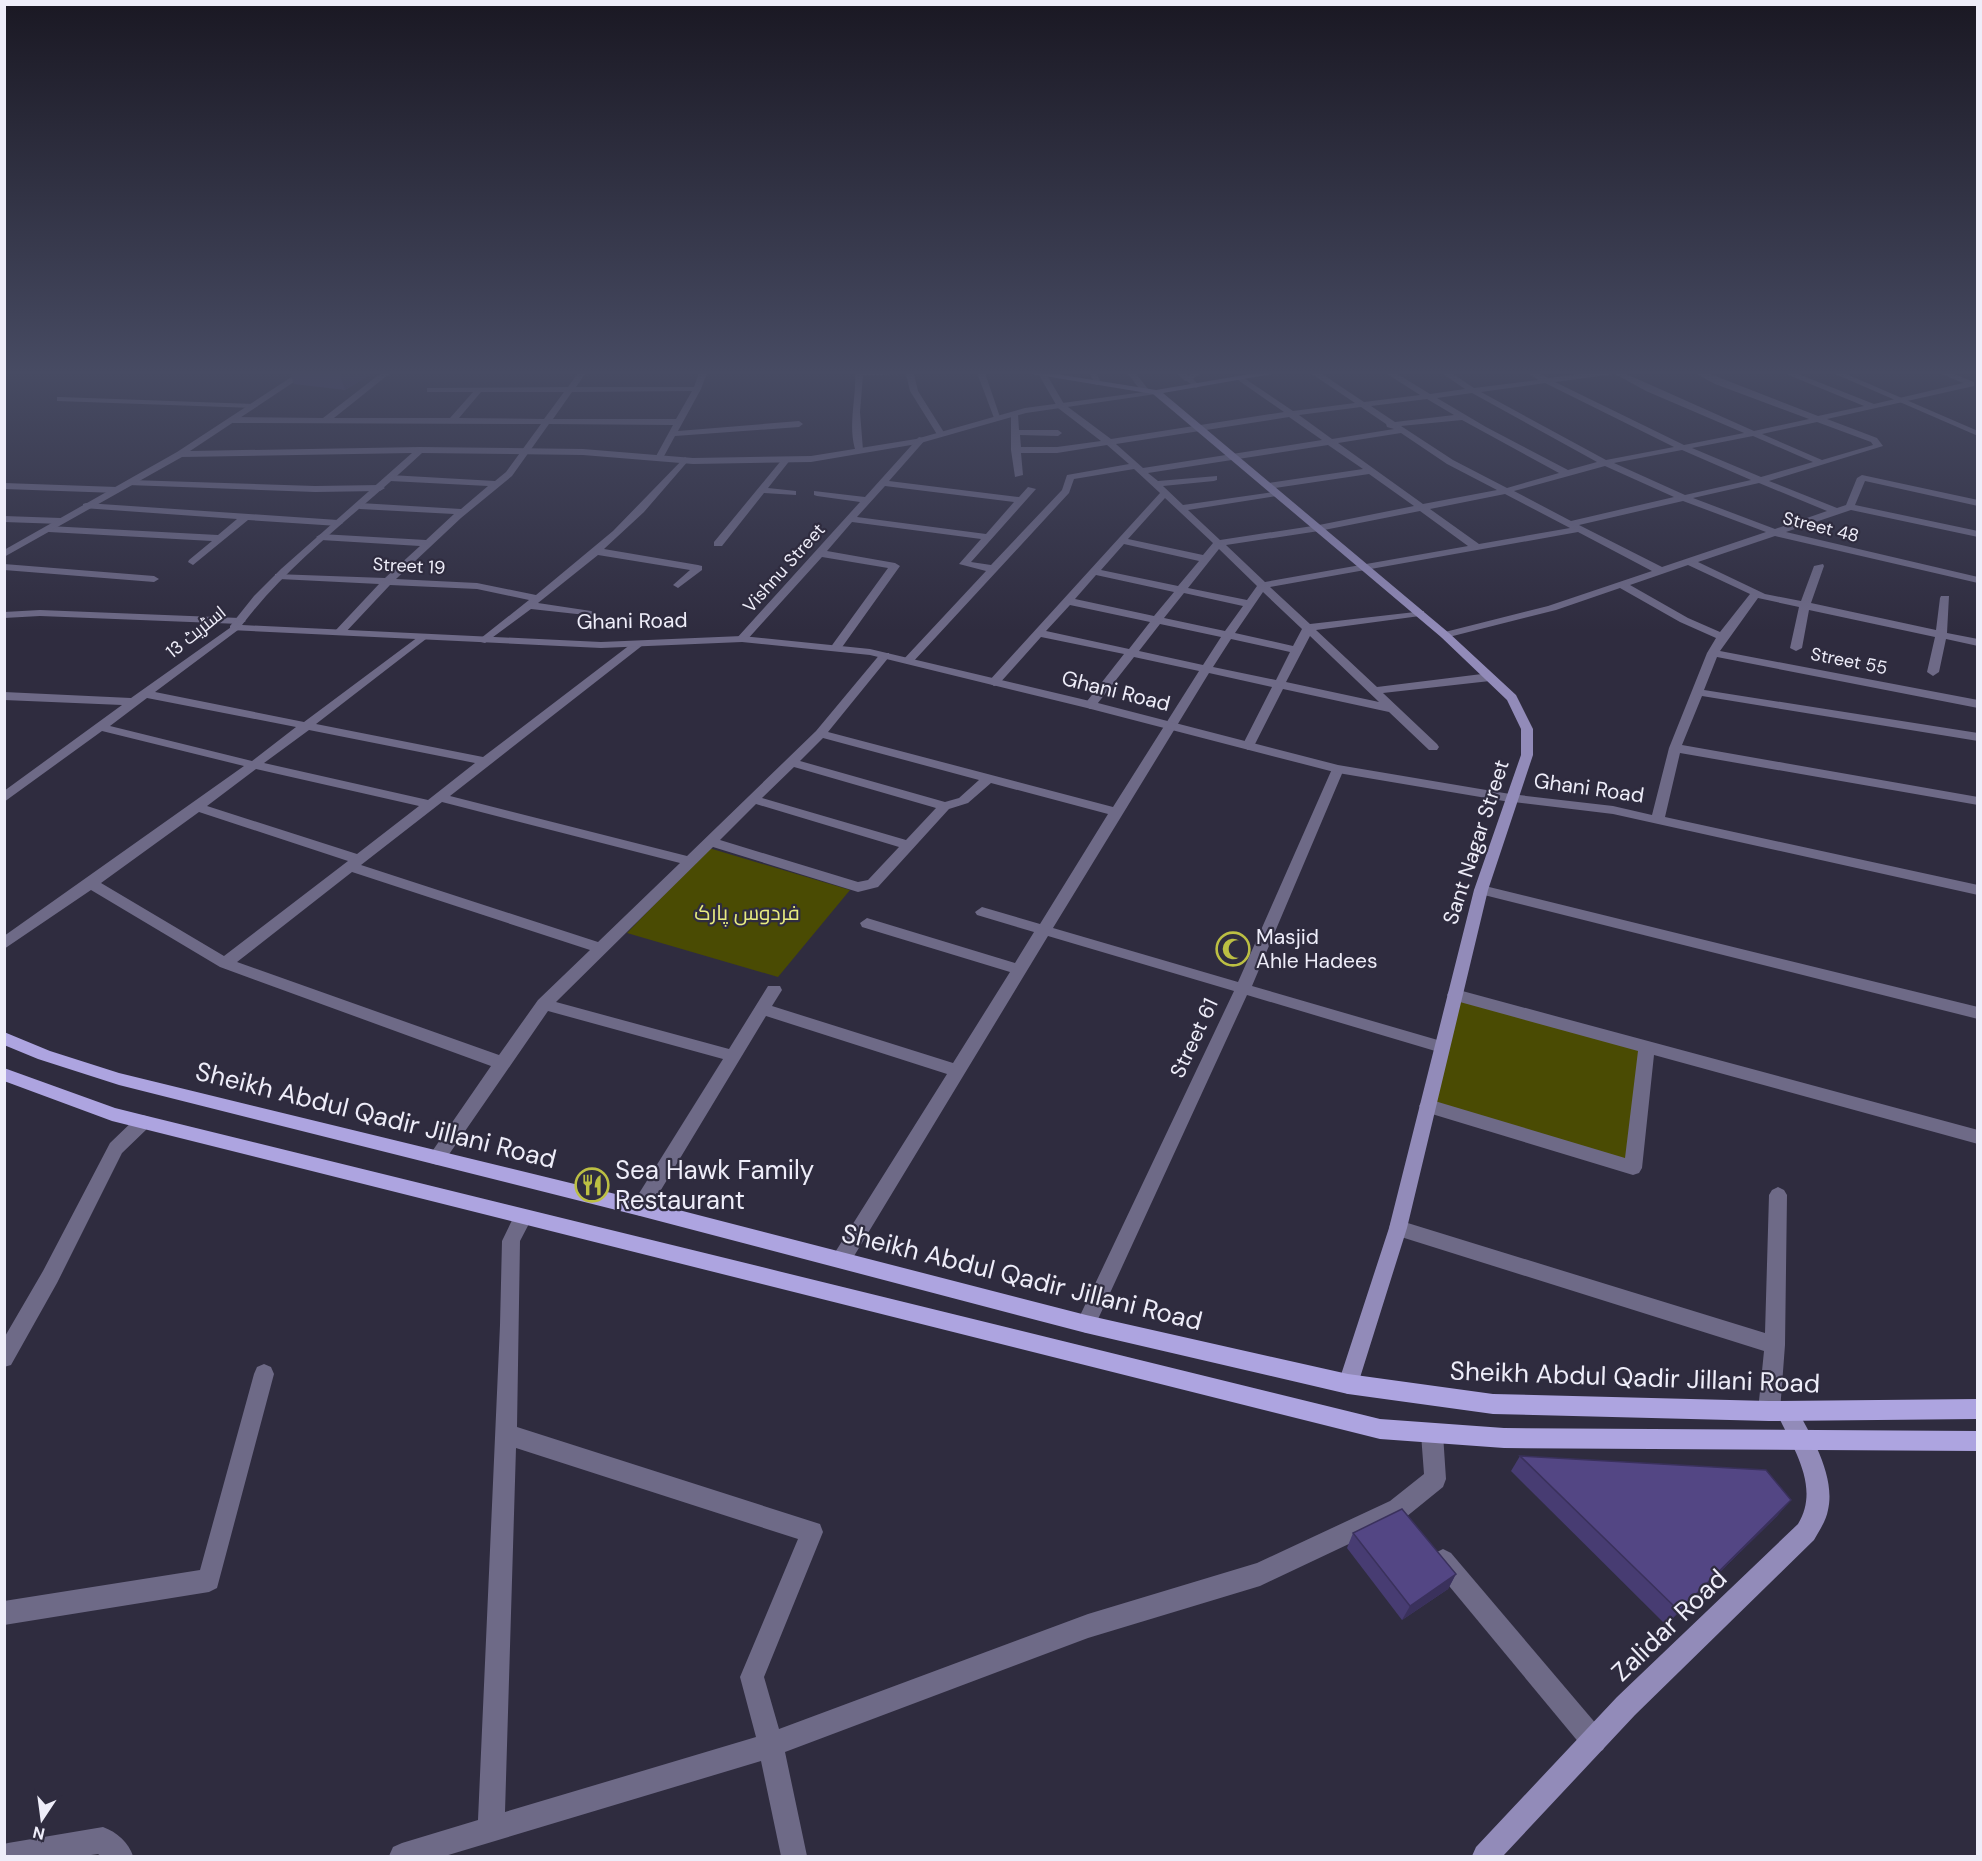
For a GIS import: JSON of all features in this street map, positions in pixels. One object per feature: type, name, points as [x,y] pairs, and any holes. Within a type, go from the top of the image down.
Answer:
[{"type":"main road","name":"Sant Nagar Street","points":[[1234,458],[1445,635],[1512,698],[1527,729],[1527,755],[1520,782],[1510,798],[1481,890],[1398,1228],[1348,1384]]},
{"type":"main road","name":"Sheikh Abdul Qadir Jillani Road","points":[[4,1038],[44,1055],[110,1076],[640,1208],[1086,1324],[1348,1384],[1493,1404],[1778,1411],[1976,1409]]},
{"type":"main road","points":[[4,1074],[112,1114],[523,1218],[1380,1429],[1504,1438],[1977,1441]]},
{"type":"main road","name":"Zalidar Road","points":[[1485,1857],[1626,1706],[1806,1532],[1817,1511],[1819,1490],[1802,1441],[1778,1411]]},
{"type":"street","points":[[4,554],[175,457]]},
{"type":"street","name":"اسٹریٹ 13","points":[[4,798],[141,698],[237,624],[279,576],[413,457]]},
{"type":"street","points":[[339,633],[388,581],[463,512],[509,474],[523,457]]},
{"type":"street","points":[[644,457],[685,460],[811,459],[822,457]]},
{"type":"street","name":"Vishnu Street","points":[[742,639],[906,457]]},
{"type":"street","points":[[1017,457],[1018,476]]},
{"type":"street","points":[[1126,457],[1433,747]]},
{"type":"street","points":[[908,661],[1066,491],[1070,477],[1241,457]]},
{"type":"street","points":[[1351,457],[1478,548]]},
{"type":"street","points":[[1442,457],[1659,570]]},
{"type":"street","points":[[1536,457],[1568,474]]},
{"type":"street","name":"Street 48","points":[[1597,457],[1682,497],[1777,533],[1977,580]]},
{"type":"street","points":[[1090,705],[1218,543],[1319,528],[1505,491],[1634,457]]},
{"type":"street","points":[[1707,457],[1836,512]]},
{"type":"street","points":[[1807,457],[1822,463]]},
{"type":"street","points":[[841,1260],[1169,726],[1263,585],[1478,548],[1574,527],[1843,457]]},
{"type":"street","points":[[718,544],[787,459]]},
{"type":"street","points":[[485,640],[615,535],[671,479],[685,460]]},
{"type":"street","points":[[1181,508],[1371,471]]},
{"type":"street","points":[[390,478],[498,484]]},
{"type":"street","points":[[1155,484],[1214,478]]},
{"type":"street","points":[[1850,507],[1862,478],[1977,503]]},
{"type":"street","points":[[131,483],[315,489],[380,488]]},
{"type":"street","points":[[883,483],[1021,500]]},
{"type":"street","points":[[4,486],[117,490]]},
{"type":"street","points":[[995,569],[964,564],[1031,489]]},
{"type":"street","points":[[761,490],[793,493]]},
{"type":"street","points":[[817,493],[867,500]]},
{"type":"street","points":[[994,682],[1165,493]]},
{"type":"street","points":[[86,506],[338,523]]},
{"type":"street","points":[[360,506],[463,512]]},
{"type":"street","points":[[1445,635],[1552,608],[1850,507],[1977,534]]},
{"type":"street","points":[[193,562],[245,517]]},
{"type":"street","points":[[4,519],[61,521]]},
{"type":"street","points":[[850,519],[987,537]]},
{"type":"street","points":[[49,529],[220,538]]},
{"type":"street","points":[[321,537],[428,543]]},
{"type":"street","points":[[1122,541],[1206,559]]},
{"type":"street","points":[[595,550],[698,568],[678,585]]},
{"type":"street","points":[[819,553],[896,566],[836,648]]},
{"type":"street","points":[[1688,561],[1756,594],[1977,643]]},
{"type":"street","points":[[1796,648],[1805,605],[1819,566]]},
{"type":"street","points":[[4,567],[154,579]]},
{"type":"street","points":[[1095,572],[1250,604]]},
{"type":"street","name":"Street 19","points":[[279,576],[477,586],[591,614]]},
{"type":"street","points":[[1620,584],[1684,620],[1722,637]]},
{"type":"street","points":[[1658,819],[1675,748],[1713,653],[1722,637],[1756,594]]},
{"type":"street","points":[[1933,672],[1941,635],[1945,598]]},
{"type":"street","points":[[1068,602],[1297,650]]},
{"type":"street","name":"Ghani Road","points":[[4,615],[40,613],[237,624],[339,633],[601,645],[742,639],[836,648],[885,655],[1338,769],[1510,798],[1613,810],[1977,890]]},
{"type":"street","points":[[1308,628],[1420,613]]},
{"type":"street","points":[[1248,746],[1308,628]]},
{"type":"street","points":[[1040,633],[1393,710]]},
{"type":"street","points":[[4,944],[92,884],[255,765],[422,637]]},
{"type":"street","points":[[225,963],[639,643]]},
{"type":"street","name":"Street 55","points":[[1713,653],[1977,704]]},
{"type":"street","points":[[437,1158],[544,1004],[820,734],[885,655]]},
{"type":"street","points":[[1374,692],[1490,677]]},
{"type":"street","points":[[1697,692],[1977,737]]},
{"type":"street","points":[[4,696],[141,698],[309,725],[484,761]]},
{"type":"street","points":[[101,727],[255,765],[433,800],[689,861]]},
{"type":"street","points":[[820,734],[1117,812]]},
{"type":"street","points":[[1675,748],[1977,801]]},
{"type":"street","points":[[791,762],[945,806],[966,800],[988,778]]},
{"type":"street","name":"Street 61","points":[[1086,1324],[1243,988],[1338,769]]},
{"type":"street","points":[[752,799],[908,845]]},
{"type":"street","points":[[710,841],[858,887],[873,884],[945,806]]},
{"type":"street","points":[[197,807],[599,948]]},
{"type":"street","points":[[92,884],[225,963],[502,1063]]},
{"type":"street","points":[[1481,890],[1977,1013]]},
{"type":"street","points":[[982,912],[1442,1047]]},
{"type":"street","points":[[867,923],[1020,970]]},
{"type":"street","points":[[640,1208],[774,990]]},
{"type":"street","points":[[1455,995],[1977,1137]]},
{"type":"street","points":[[544,1004],[733,1056]]},
{"type":"street","points":[[762,1009],[958,1071]]},
{"type":"street","points":[[1428,1106],[1633,1168],[1647,1047]]},
{"type":"street","points":[[4,1358],[50,1277],[116,1148],[144,1122]]},
{"type":"street","points":[[1778,1195],[1775,1345],[1778,1411]]},
{"type":"street","points":[[491,1830],[511,1241],[523,1218]]},
{"type":"street","points":[[1398,1228],[1775,1345]]},
{"type":"street","points":[[4,1613],[208,1580],[264,1374]]},
{"type":"street","points":[[506,1434],[812,1532],[752,1677],[771,1745],[794,1857]]},
{"type":"street","points":[[402,1857],[771,1745],[1088,1626],[1414,1527],[1435,1479],[1432,1434]]},
{"type":"street","points":[[1414,1527],[1594,1741]]},
{"type":"street","points":[[8,1857],[103,1840],[120,1857]]},
{"type":"green space","name":"فردوس پارک","points":[[709,848],[850,890],[778,977],[627,933]]},
{"type":"green space","points":[[1455,995],[1647,1047],[1633,1168],[1428,1106]]},
{"type":"building","points":[[1520,1456],[1766,1470],[1791,1500],[1679,1611]]},
{"type":"building","points":[[1402,1509],[1456,1574],[1410,1606],[1353,1533]]},
{"type":"place","name":"Masjid Ahle Hadees","points":[[1233,949]]},
{"type":"place","name":"Sea Hawk Family Restaurant","points":[[592,1185]]}]
